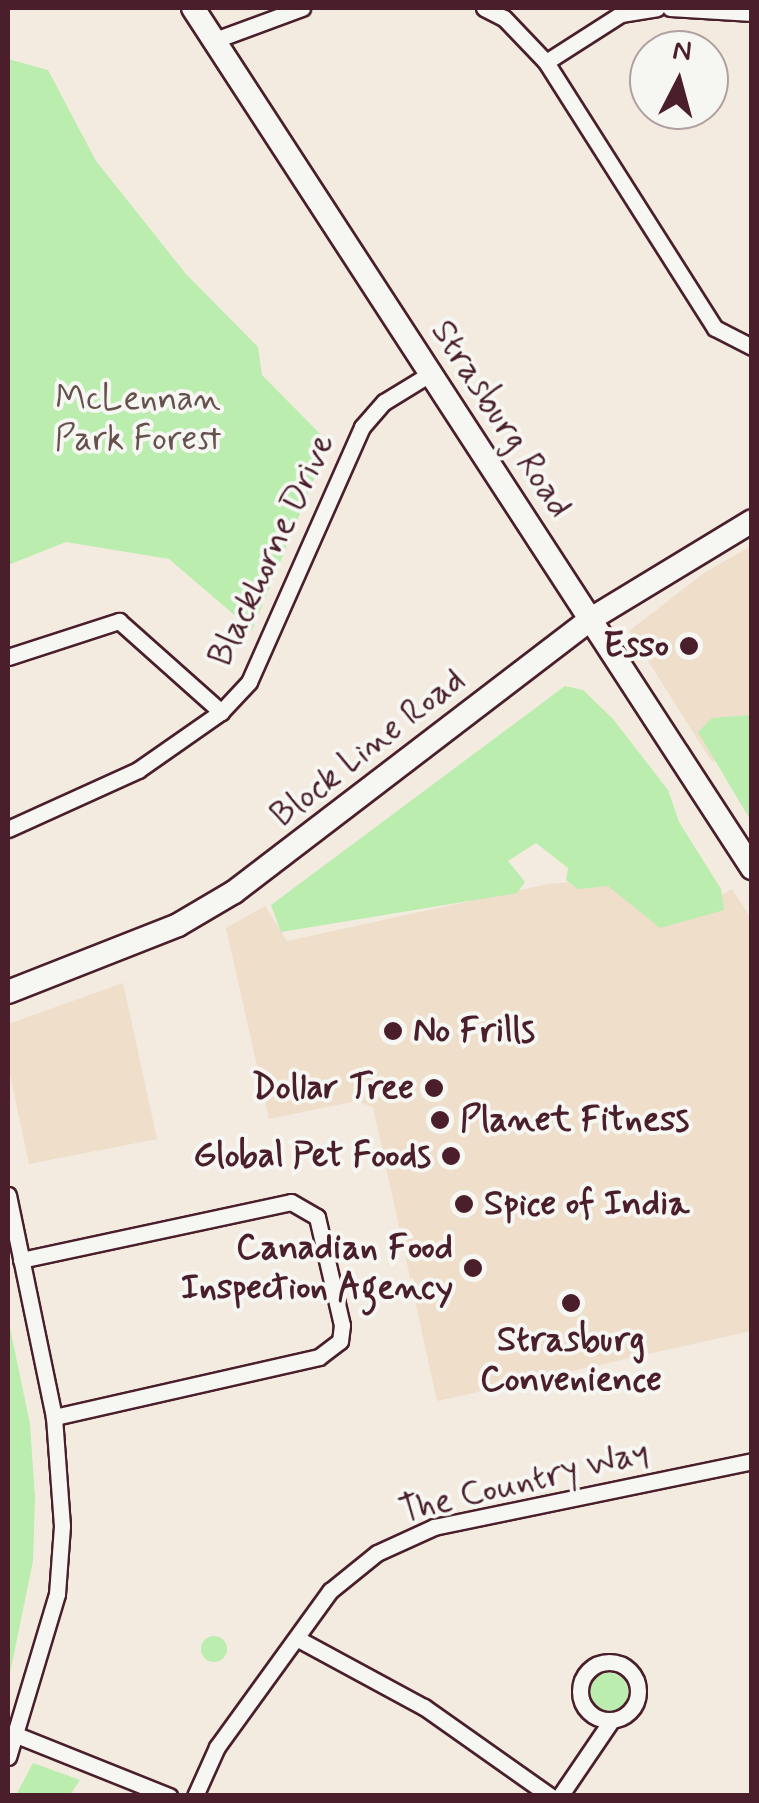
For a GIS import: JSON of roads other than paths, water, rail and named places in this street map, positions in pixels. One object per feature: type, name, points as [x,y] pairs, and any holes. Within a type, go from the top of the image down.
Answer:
[{"type":"street","name":"Strasburg Road","points":[[193,8],[752,868]]},
{"type":"street","points":[[215,40],[302,8]]},
{"type":"street","points":[[484,8],[504,18],[546,62],[715,328],[752,347]]},
{"type":"street","points":[[546,62],[621,14],[656,8]]},
{"type":"street","points":[[670,8],[752,12]]},
{"type":"street","name":"Blackhorne Drive","points":[[8,829],[138,770],[221,712],[250,682],[362,428],[384,402],[428,375]]},
{"type":"street","name":"Block Line Road","points":[[8,992],[178,925],[234,892],[591,619],[752,522]]},
{"type":"street","points":[[8,657],[120,621],[221,712]]},
{"type":"street","points":[[8,1194],[54,1416],[62,1526],[57,1594],[19,1736],[8,1757]]},
{"type":"street","points":[[21,1260],[291,1202],[317,1217],[342,1325],[340,1341],[320,1357],[54,1416]]},
{"type":"street","name":"The Country Way","points":[[195,1796],[216,1746],[351,1570],[404,1537],[752,1461]]},
{"type":"street","points":[[298,1639],[424,1707],[550,1796]]},
{"type":"street","points":[[560,1796],[611,1721]]},
{"type":"street","points":[[19,1736],[168,1796]]},
{"type":"place","name":"Esso","points":[[689,646]]},
{"type":"place","name":"No Frills","points":[[393,1031]]},
{"type":"place","name":"Dollar Tree","points":[[434,1088]]},
{"type":"place","name":"Planet Fitness","points":[[440,1120]]},
{"type":"place","name":"Global Pet Foods","points":[[451,1156]]},
{"type":"place","name":"Spice of India","points":[[464,1204]]},
{"type":"place","name":"Canadian Food Inspection Agency","points":[[473,1268]]},
{"type":"place","name":"Strasburg Convenience","points":[[571,1303]]},
{"type":"park label","name":"McLennan Park Forest","points":[[138,419]]}]
